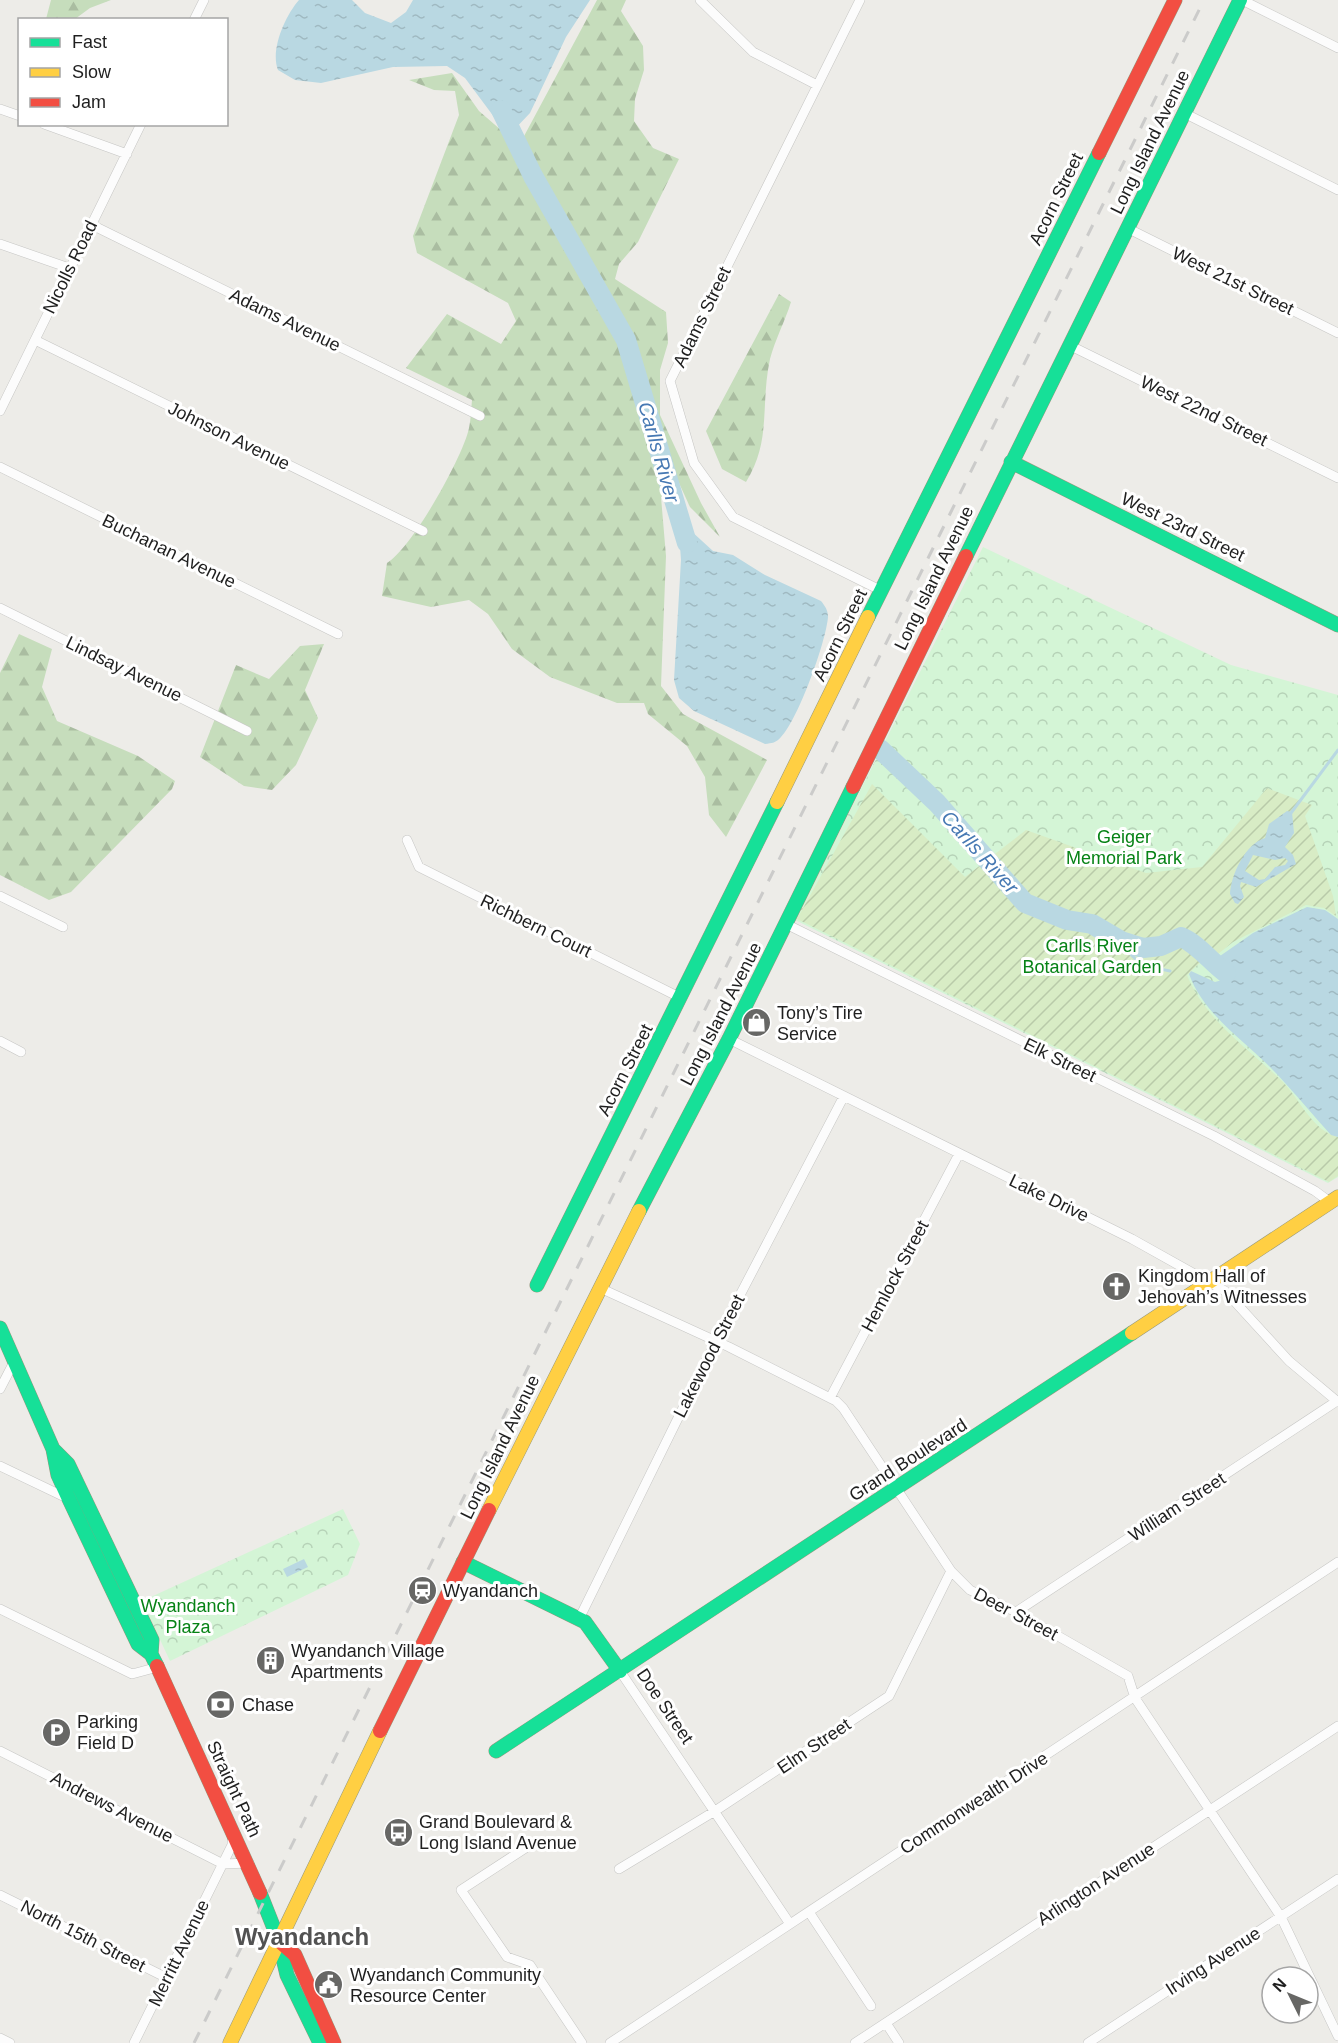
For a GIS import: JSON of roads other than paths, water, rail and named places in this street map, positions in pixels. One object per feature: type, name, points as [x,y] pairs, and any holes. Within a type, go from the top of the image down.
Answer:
[{"type":"street","points":[[195,18],[204,0]]},
{"type":"street","points":[[700,0],[753,52],[817,85]]},
{"type":"street","name":"Adams Street","points":[[861,0],[670,381],[694,463],[733,517],[882,591]]},
{"type":"street","name":"Acorn Street","points":[[537,1285],[1175,0]]},
{"type":"street","points":[[1241,0],[1338,48]]},
{"type":"street","name":"Long Island Avenue","points":[[230,2043],[463,1562],[600,1288],[729,1039],[1011,462],[1241,0]]},
{"type":"street","points":[[0,109],[18,115]]},
{"type":"street","points":[[1184,113],[1338,190]]},
{"type":"street","points":[[50,126],[127,153]]},
{"type":"street","name":"Nicolls Road","points":[[0,411],[140,126]]},
{"type":"street","name":"Adams Avenue","points":[[90,224],[480,416]]},
{"type":"street","name":"West 21st Street","points":[[1127,228],[1338,333]]},
{"type":"street","points":[[0,244],[69,267]]},
{"type":"street","name":"Johnson Avenue","points":[[35,340],[423,531]]},
{"type":"street","name":"West 22nd Street","points":[[1070,345],[1338,478]]},
{"type":"street","name":"West 23rd Street","points":[[1011,462],[1338,625]]},
{"type":"street","name":"Buchanan Avenue","points":[[0,467],[338,634]]},
{"type":"street","name":"Lindsay Avenue","points":[[0,608],[247,731]]},
{"type":"street","name":"Richbern Court","points":[[407,840],[419,867],[681,998]]},
{"type":"street","points":[[0,896],[63,927]]},
{"type":"street","name":"Elk Street","points":[[786,924],[1214,1136],[1334,1200]]},
{"type":"street","name":"Lake Drive","points":[[729,1039],[1132,1239],[1226,1291],[1289,1362],[1338,1402]]},
{"type":"street","points":[[0,1041],[21,1052]]},
{"type":"street","name":"Lakewood Street","points":[[579,1619],[716,1341],[844,1096]]},
{"type":"street","name":"Hemlock Street","points":[[830,1398],[960,1154]]},
{"type":"street","name":"Grand Boulevard","points":[[496,1751],[1334,1200]]},
{"type":"street","name":"Deer Street","points":[[600,1288],[716,1341],[830,1398],[843,1408],[951,1571],[970,1590],[1016,1612],[1128,1676],[1135,1698],[1281,1917],[1338,2036]]},
{"type":"street","name":"Straight Path","points":[[0,1328],[53,1449],[58,1475],[69,1499],[138,1644],[154,1661],[249,1863],[279,1941],[287,1975],[320,2043]]},
{"type":"street","points":[[0,1389],[15,1360]]},
{"type":"street","name":"William Street","points":[[1016,1612],[1338,1402]]},
{"type":"street","name":"Straight Path","points":[[53,1449],[68,1464],[89,1506],[152,1640],[154,1661]]},
{"type":"street","points":[[0,1466],[69,1499]]},
{"type":"street","name":"Doe Street","points":[[463,1562],[585,1622],[790,1924]]},
{"type":"street","name":"Commonwealth Drive","points":[[609,2043],[1338,1562]]},
{"type":"street","name":"Elm Street","points":[[619,1869],[715,1811],[889,1696],[951,1571]]},
{"type":"street","points":[[0,1610],[132,1674],[154,1661]]},
{"type":"street","name":"Arlington Avenue","points":[[855,2043],[1338,1726]]},
{"type":"street","name":"Andrews Avenue","points":[[0,1751],[223,1864]]},
{"type":"street","name":"Merritt Avenue","points":[[134,2043],[232,1845],[233,1830]]},
{"type":"street","points":[[527,1847],[461,1890],[507,1957],[530,1965],[582,2043]]},
{"type":"street","points":[[223,1864],[249,1863]]},
{"type":"street","name":"Irving Avenue","points":[[1088,2043],[1338,1879]]},
{"type":"street","name":"North 15th Street","points":[[0,1895],[166,1978]]},
{"type":"street","points":[[809,1912],[871,2006]]},
{"type":"street","name":"Straight Path","points":[[279,1941],[295,1955],[334,2043]]},
{"type":"street","points":[[886,2022],[899,2043]]},
{"type":"street","points":[[0,2038],[10,2043]]},
{"type":"water","points":[[299,0],[352,0],[365,13],[391,23],[406,12],[413,0],[590,0],[566,37],[530,113],[512,132],[500,125],[465,78],[447,66],[393,67],[321,83],[295,80],[278,70],[277,43],[284,24]]},
{"type":"water","points":[[678,519],[713,551],[733,555],[765,575],[821,601],[826,608],[828,617],[826,629],[810,680],[788,728],[776,742],[765,744],[694,711],[679,698],[674,680],[681,560]]},
{"type":"water","points":[[1287,811],[1292,812],[1294,833],[1285,847],[1293,855],[1296,864],[1256,887],[1241,882],[1244,897],[1238,904],[1235,903],[1230,894],[1236,870],[1245,853],[1265,838],[1269,824]],"holes":[[[1253,855],[1275,860],[1285,858],[1288,861],[1285,865],[1275,867],[1265,879],[1259,880],[1245,871]]]},
{"type":"water","points":[[1307,907],[1325,910],[1338,919],[1338,1137],[1331,1135],[1273,1070],[1218,1019],[1196,990],[1189,974],[1191,971],[1215,982],[1222,980],[1224,974],[1205,963],[1206,957],[1220,956],[1253,933]]},
{"type":"water","points":[[304,1559],[308,1567],[287,1577],[283,1569]]},
{"type":"waterway","name":"Carlls River","points":[[501,110],[533,176],[626,340],[687,543]]},
{"type":"waterway","name":"Carlls River","points":[[880,749],[937,803],[1025,903],[1067,920],[1092,924],[1121,941],[1143,948],[1161,946],[1181,937],[1193,944],[1226,973]]},
{"type":"waterway","points":[[1291,813],[1338,750]]},
{"type":"waterway","points":[[1121,941],[1131,955],[1141,963],[1170,971]]},
{"type":"railway","points":[[194,2043],[1204,0]]},
{"type":"place","name":"Tony’s Tire Service","points":[[756,1023]]},
{"type":"place","name":"Kingdom Hall of Jehovah’s Witnesses","points":[[1117,1286]]},
{"type":"place","name":"Wyandanch","points":[[422,1591]]},
{"type":"place","name":"Wyandanch Village Apartments","points":[[270,1661]]},
{"type":"place","name":"Chase","points":[[221,1705]]},
{"type":"place","name":"Parking Field D","points":[[56,1732]]},
{"type":"place","name":"Grand Boulevard & Long Island Avenue","points":[[398,1832]]},
{"type":"place","name":"Wyandanch Community Resource Center","points":[[329,1985]]},
{"type":"district","name":"Wyandanch","points":[[302,1937]]},
{"type":"park label","name":"Geiger Memorial Park","points":[[1124,847]]},
{"type":"park label","name":"Carlls River Botanical Garden","points":[[1092,956]]},
{"type":"park label","name":"Wyandanch Plaza","points":[[188,1616]]}]
